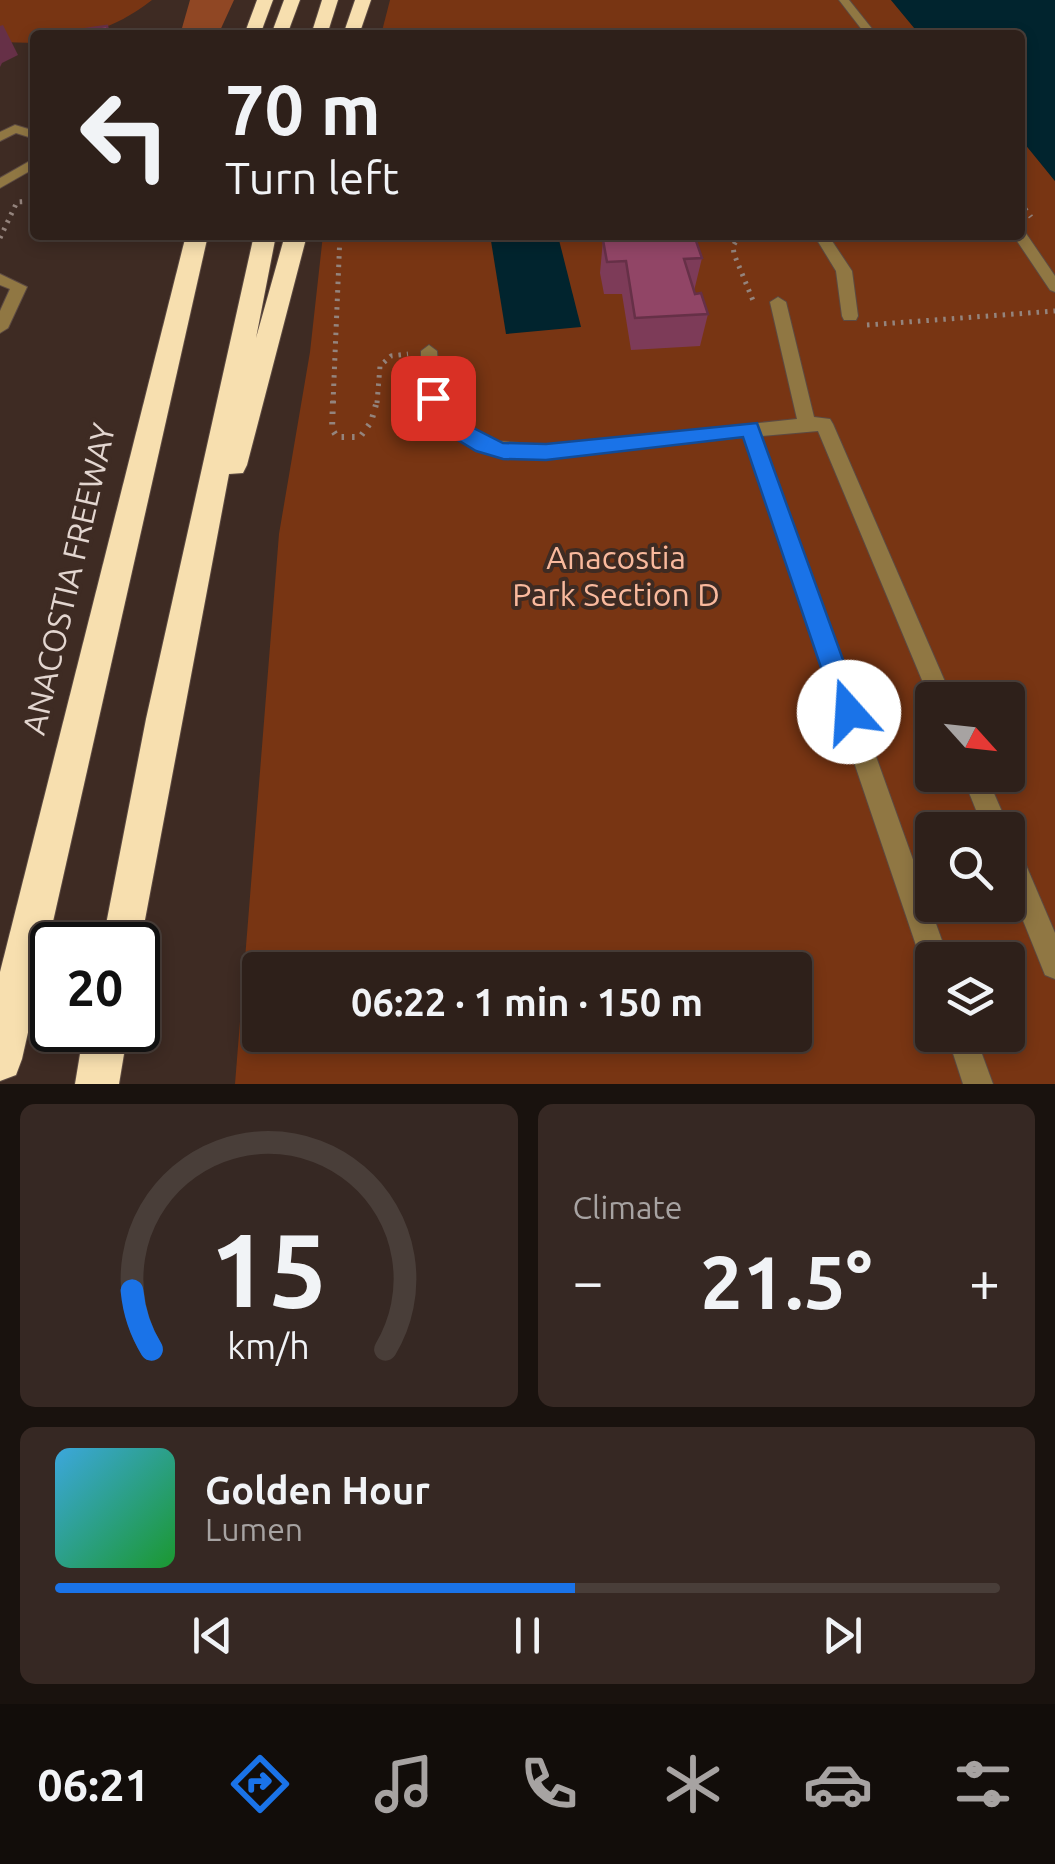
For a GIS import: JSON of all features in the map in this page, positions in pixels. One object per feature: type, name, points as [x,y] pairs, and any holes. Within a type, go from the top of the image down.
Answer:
[{"type":"highway","points":[[254,30],[265,0]]},
{"type":"highway","points":[[281,30],[292,0]]},
{"type":"highway","points":[[321,30],[330,0]]},
{"type":"highway","points":[[354,30],[363,0]]},
{"type":"highway","name":"ANACOSTIA FREEWAY","points":[[0,1059],[196,240]]},
{"type":"highway","points":[[140,464],[212,240]]},
{"type":"highway","points":[[126,922],[163,719],[263,240]]},
{"type":"highway","points":[[163,719],[295,240]]},
{"type":"highway","points":[[97,1084],[102,1052]]},
{"type":"street","points":[[844,0],[868,30]]},
{"type":"street","points":[[0,137],[15,129],[30,134]]},
{"type":"street","points":[[0,184],[30,165]]},
{"type":"street","points":[[824,240],[844,271],[854,321]]},
{"type":"street","points":[[1023,240],[1055,287]]},
{"type":"street","points":[[0,279],[19,286],[0,328]]},
{"type":"street","points":[[778,302],[807,424]]},
{"type":"street","points":[[430,351],[433,398],[440,413],[466,437],[503,451],[546,452],[824,424],[934,682]]},
{"type":"street","points":[[750,429],[929,942]]},
{"type":"street","points":[[1025,894],[1055,965]]},
{"type":"street","points":[[967,1052],[978,1084]]},
{"type":"path","points":[[0,238],[18,202],[30,201]]},
{"type":"path","points":[[340,240],[332,429],[337,437],[360,437],[375,419],[380,366],[391,356],[430,351]]},
{"type":"path","points":[[737,240],[734,254],[758,315]]},
{"type":"path","points":[[854,321],[1055,311]]},
{"type":"green space","points":[[0,0],[152,0],[97,30],[30,30],[30,43],[0,42]]},
{"type":"green space","points":[[390,0],[891,0],[916,30],[382,30]]},
{"type":"green space","name":"Anacostia Park Section D","points":[[1025,144],[1055,181],[1055,1084],[235,1084],[242,996],[242,1052],[812,1052],[812,952],[246,952],[279,534],[310,352],[322,240],[1025,240]]},
{"type":"shaded area","points":[[190,0],[234,0],[220,30],[181,30]]},
{"type":"water","points":[[891,0],[1055,0],[1055,181],[1025,144],[1025,30],[916,30]]},
{"type":"water","points":[[559,240],[581,327],[506,334],[491,241]]},
{"type":"building","points":[[603,240],[696,240],[702,258],[684,259],[695,294],[701,293],[708,314],[635,318],[626,261],[607,262]]},
{"type":"route","points":[[433,398],[450,425],[466,437],[503,451],[546,452],[750,429],[849,712]]}]
